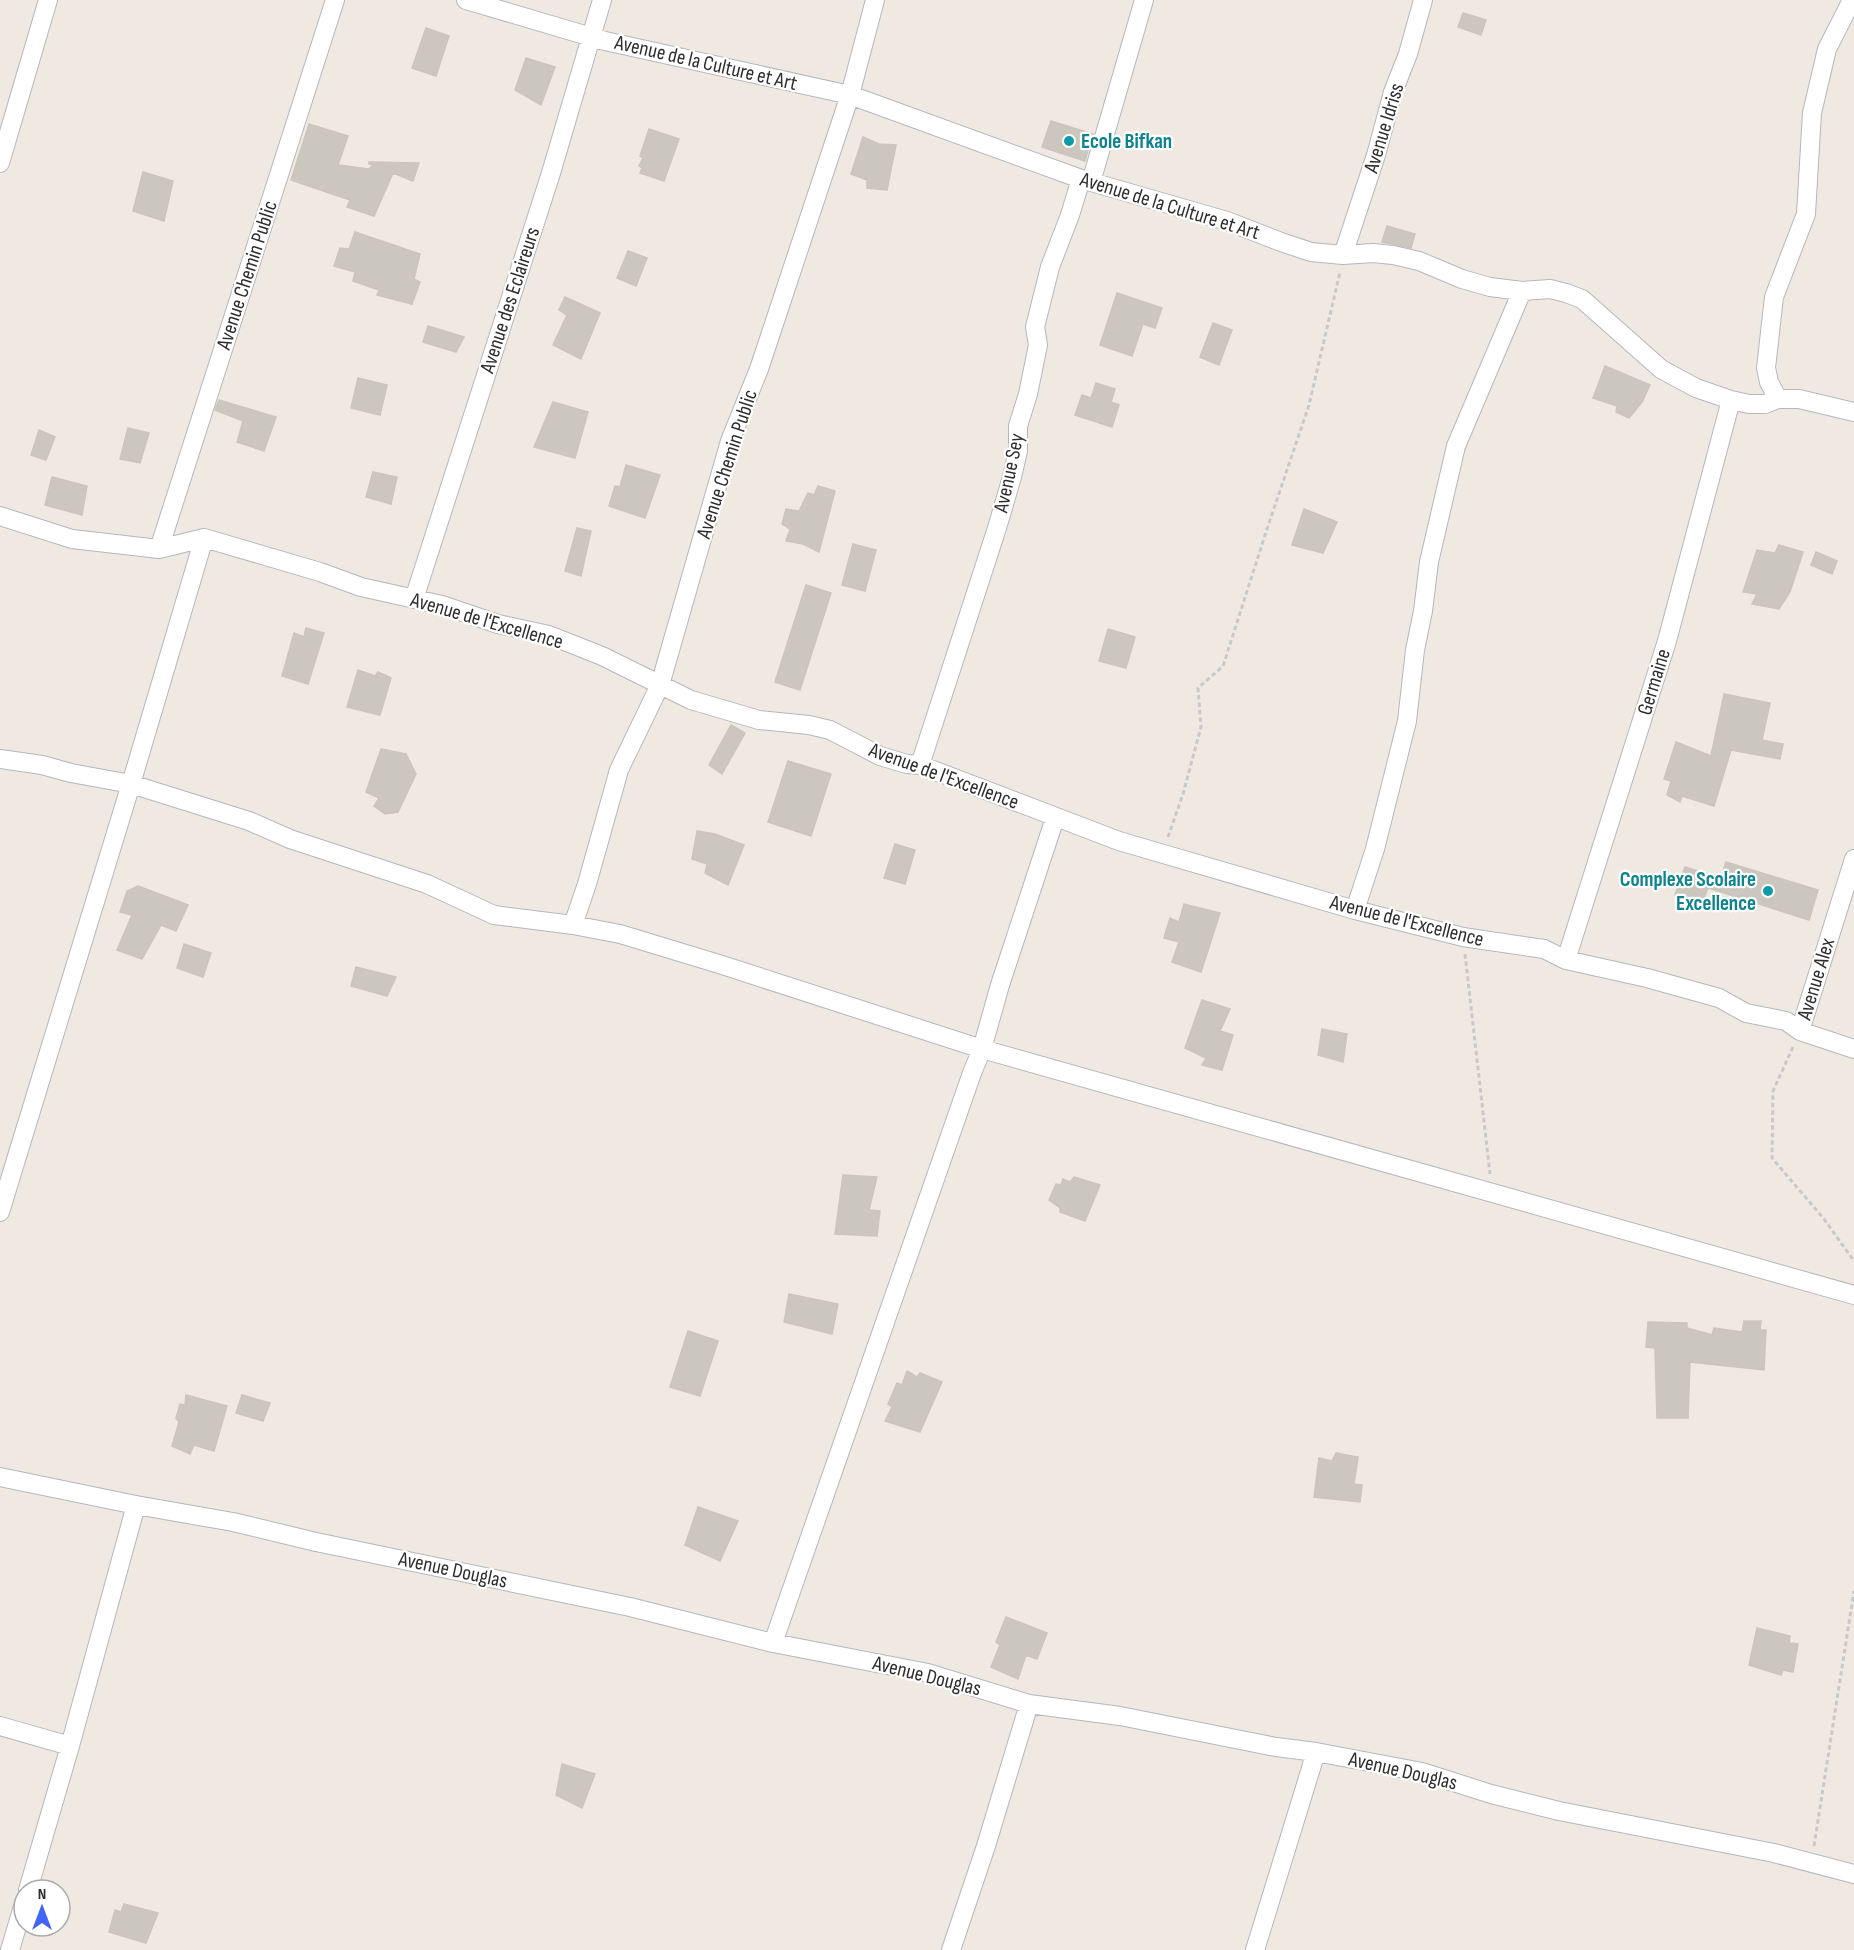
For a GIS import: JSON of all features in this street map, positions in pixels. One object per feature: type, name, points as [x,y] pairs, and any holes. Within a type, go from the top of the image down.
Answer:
[{"type":"street","points":[[0,163],[48,0]]},
{"type":"street","name":"Avenue Chemin Public","points":[[159,549],[335,0]]},
{"type":"street","name":"Avenue de la Culture et Art","points":[[466,0],[591,37],[850,95],[1086,180],[1227,220],[1311,252],[1343,255],[1373,253],[1393,255],[1419,261],[1462,279],[1490,287],[1522,291],[1550,289],[1566,292],[1582,299],[1661,369],[1696,388],[1731,400],[1765,404],[1778,399],[1799,399],[1854,412]]},
{"type":"street","name":"Avenue des Eclaireurs","points":[[414,599],[551,173],[602,0]]},
{"type":"street","name":"Avenue Chemin Public","points":[[573,925],[587,885],[619,770],[660,685],[730,441],[759,369],[850,95],[875,0]]},
{"type":"street","name":"Avenue Sey","points":[[920,765],[1012,477],[1018,451],[1018,426],[1028,394],[1038,345],[1035,327],[1050,267],[1086,180],[1144,0]]},
{"type":"street","name":"Avenue Idriss","points":[[1343,255],[1376,155],[1393,92],[1408,54],[1423,0]]},
{"type":"street","points":[[1778,399],[1769,382],[1766,368],[1773,297],[1806,214],[1812,113],[1827,49],[1852,0]]},
{"type":"street","points":[[1355,910],[1375,849],[1407,721],[1415,650],[1429,562],[1456,446],[1522,291]]},
{"type":"street","name":"Germaine","points":[[1566,960],[1667,641],[1731,400]]},
{"type":"street","points":[[0,516],[72,539],[159,549],[204,538]]},
{"type":"street","points":[[0,1212],[204,538]]},
{"type":"street","name":"Avenue de l'Excellence","points":[[204,538],[320,572],[361,587],[467,612],[498,624],[549,635],[602,656],[690,699],[759,720],[809,725],[830,730],[880,756],[907,764],[920,765],[1119,841],[1355,910],[1463,937],[1544,950],[1566,960],[1647,978],[1719,998],[1746,1013],[1786,1021],[1800,1030],[1854,1050]]},
{"type":"street","points":[[0,759],[42,765],[131,784],[249,821],[290,839],[427,885],[494,915],[573,925],[656,944],[982,1049],[1854,1296]]},
{"type":"street","points":[[773,1642],[982,1049],[1000,985],[1055,818]]},
{"type":"street","name":"Avenue Alex","points":[[1800,1030],[1854,859]]},
{"type":"street","name":"Avenue Douglas","points":[[0,1477],[233,1522],[316,1542],[630,1607],[773,1642],[928,1673],[1029,1704],[1120,1716],[1276,1747],[1316,1752],[1422,1772],[1491,1794],[1559,1811],[1690,1836],[1811,1862],[1854,1874]]},
{"type":"street","points":[[32,1878],[136,1505]]},
{"type":"street","points":[[951,1950],[986,1846],[1029,1704]]},
{"type":"street","points":[[0,1726],[70,1746]]},
{"type":"street","points":[[1255,1950],[1316,1752]]},
{"type":"path","points":[[1161,854],[1183,794],[1201,727],[1198,688],[1224,666],[1309,405],[1343,255]]},
{"type":"path","points":[[1463,937],[1492,1192]]},
{"type":"path","points":[[1800,1030],[1773,1091],[1772,1158],[1824,1220],[1854,1262]]},
{"type":"path","points":[[1811,1862],[1854,1591]]},
{"type":"building","points":[[1463,13],[1486,20],[1481,35],[1458,27]]},
{"type":"building","points":[[426,28],[449,36],[436,76],[412,68]]},
{"type":"building","points":[[526,58],[555,67],[541,105],[515,90]]},
{"type":"building","name":"Ecole Bifkan","points":[[1051,121],[1093,134],[1085,161],[1042,147]]},
{"type":"building","points":[[309,124],[348,136],[338,165],[369,169],[373,165],[369,162],[419,163],[413,181],[393,173],[374,216],[347,207],[350,200],[291,180]]},
{"type":"building","points":[[649,129],[679,139],[664,181],[640,173],[642,168],[639,166],[643,158],[640,156]]},
{"type":"building","points":[[863,137],[879,144],[896,145],[887,190],[867,188],[867,180],[851,174]]},
{"type":"building","points":[[143,172],[173,181],[164,221],[133,211]]},
{"type":"building","points":[[1387,226],[1415,234],[1411,248],[1382,242]]},
{"type":"building","points":[[355,232],[420,254],[414,279],[420,282],[412,304],[377,295],[379,290],[353,281],[355,272],[334,266],[340,248],[349,249]]},
{"type":"building","points":[[628,251],[647,258],[636,286],[617,278]]},
{"type":"building","points":[[1117,293],[1162,308],[1155,328],[1143,324],[1132,356],[1100,345]]},
{"type":"building","points":[[565,297],[600,313],[581,359],[553,345],[567,315],[559,310]]},
{"type":"building","points":[[1213,323],[1232,330],[1219,365],[1200,357]]},
{"type":"building","points":[[428,326],[464,337],[456,352],[423,342]]},
{"type":"building","points":[[1605,366],[1650,385],[1642,402],[1629,418],[1616,412],[1617,406],[1593,398]]},
{"type":"building","points":[[358,378],[387,385],[380,415],[351,408]]},
{"type":"building","points":[[1096,383],[1115,389],[1111,402],[1119,405],[1112,427],[1075,415],[1082,395],[1091,398]]},
{"type":"building","points":[[219,400],[276,417],[264,451],[237,442],[243,421],[215,410]]},
{"type":"building","points":[[553,402],[588,412],[575,458],[534,447]]},
{"type":"building","points":[[128,428],[149,433],[140,463],[120,459]]},
{"type":"building","points":[[39,430],[55,437],[46,460],[31,455]]},
{"type":"building","points":[[626,465],[660,475],[645,518],[609,506],[615,486],[620,487]]},
{"type":"building","points":[[373,472],[397,477],[391,504],[366,497]]},
{"type":"building","points":[[52,477],[87,486],[82,515],[45,505]]},
{"type":"building","points":[[818,486],[835,491],[819,552],[803,544],[786,541],[790,529],[782,524],[786,509],[799,511],[808,493],[814,495]]},
{"type":"building","points":[[1304,509],[1337,522],[1323,553],[1292,545]]},
{"type":"building","points":[[577,528],[591,531],[581,576],[565,571]]},
{"type":"building","points":[[853,544],[876,550],[865,591],[842,585]]},
{"type":"building","points":[[1779,545],[1803,552],[1790,592],[1779,609],[1752,604],[1757,594],[1743,592],[1757,550],[1775,553]]},
{"type":"building","points":[[1816,552],[1837,561],[1832,574],[1811,565]]},
{"type":"building","points":[[806,585],[831,593],[800,690],[775,682]]},
{"type":"building","points":[[306,628],[324,633],[308,684],[282,676],[294,633],[304,637]]},
{"type":"building","points":[[1108,629],[1135,637],[1126,668],[1099,661]]},
{"type":"building","points":[[358,670],[375,676],[378,672],[391,678],[380,715],[347,707]]},
{"type":"building","points":[[1724,694],[1770,703],[1762,740],[1783,744],[1780,759],[1731,750],[1714,806],[1682,796],[1680,802],[1667,795],[1671,781],[1664,779],[1676,742],[1711,756]]},
{"type":"building","points":[[731,725],[745,733],[722,774],[709,765]]},
{"type":"building","points":[[381,749],[406,754],[416,774],[398,812],[385,814],[374,806],[379,798],[366,792]]},
{"type":"building","points":[[788,761],[831,774],[811,836],[768,822]]},
{"type":"building","points":[[697,831],[715,834],[744,845],[728,885],[705,873],[707,864],[692,859]]},
{"type":"building","points":[[895,844],[915,850],[905,884],[884,878]]},
{"type":"building","name":"Complexe Scolaire Excellence","points":[[1726,862],[1818,890],[1809,920],[1708,888],[1703,901],[1675,895],[1685,867],[1721,878]]},
{"type":"building","points":[[138,886],[188,905],[176,931],[161,925],[142,959],[117,950],[132,915],[120,912],[127,891]]},
{"type":"building","points":[[1184,904],[1220,913],[1201,972],[1172,962],[1179,942],[1164,938],[1170,918],[1179,922]]},
{"type":"building","points":[[184,944],[211,953],[203,977],[177,968]]},
{"type":"building","points":[[356,967],[396,977],[387,996],[351,986]]},
{"type":"building","points":[[1202,1000],[1230,1009],[1220,1031],[1233,1035],[1222,1070],[1202,1065],[1206,1058],[1185,1048]]},
{"type":"building","points":[[1322,1029],[1347,1034],[1343,1062],[1318,1055]]},
{"type":"building","points":[[843,1175],[877,1177],[869,1210],[880,1211],[877,1236],[835,1234]]},
{"type":"building","points":[[1074,1177],[1100,1185],[1085,1221],[1060,1212],[1060,1208],[1049,1200],[1056,1184],[1061,1185],[1063,1179],[1070,1182]]},
{"type":"building","points":[[789,1294],[838,1304],[832,1334],[784,1322]]},
{"type":"building","points":[[1744,1321],[1761,1321],[1760,1330],[1766,1330],[1764,1370],[1690,1362],[1688,1418],[1657,1418],[1655,1348],[1646,1347],[1648,1322],[1687,1323],[1687,1328],[1712,1335],[1714,1328],[1742,1332]]},
{"type":"building","points":[[688,1331],[718,1341],[700,1396],[670,1387]]},
{"type":"building","points":[[907,1371],[917,1377],[920,1373],[942,1382],[920,1432],[885,1421],[892,1407],[888,1404],[897,1383],[902,1385]]},
{"type":"building","points":[[186,1395],[227,1406],[214,1451],[194,1445],[190,1454],[172,1446],[179,1422],[176,1418],[180,1404],[185,1405]]},
{"type":"building","points":[[242,1395],[270,1403],[263,1421],[236,1413]]},
{"type":"building","points":[[1336,1453],[1358,1457],[1354,1484],[1362,1485],[1360,1502],[1314,1497],[1319,1458],[1332,1461]]},
{"type":"building","points":[[698,1507],[738,1521],[720,1561],[685,1545]]},
{"type":"building","points":[[1006,1617],[1047,1633],[1037,1659],[1026,1655],[1018,1679],[991,1667],[1000,1645],[996,1642]]},
{"type":"building","points":[[1757,1628],[1790,1636],[1789,1643],[1798,1644],[1793,1672],[1783,1670],[1781,1675],[1749,1665]]},
{"type":"building","points":[[562,1764],[595,1774],[582,1808],[556,1795]]},
{"type":"building","points":[[124,1904],[158,1913],[146,1943],[109,1932],[115,1910],[121,1912]]},
{"type":"place","name":"Ecole Bifkan","points":[[1069,141]]},
{"type":"place","name":"Complexe Scolaire Excellence","points":[[1768,891]]}]
